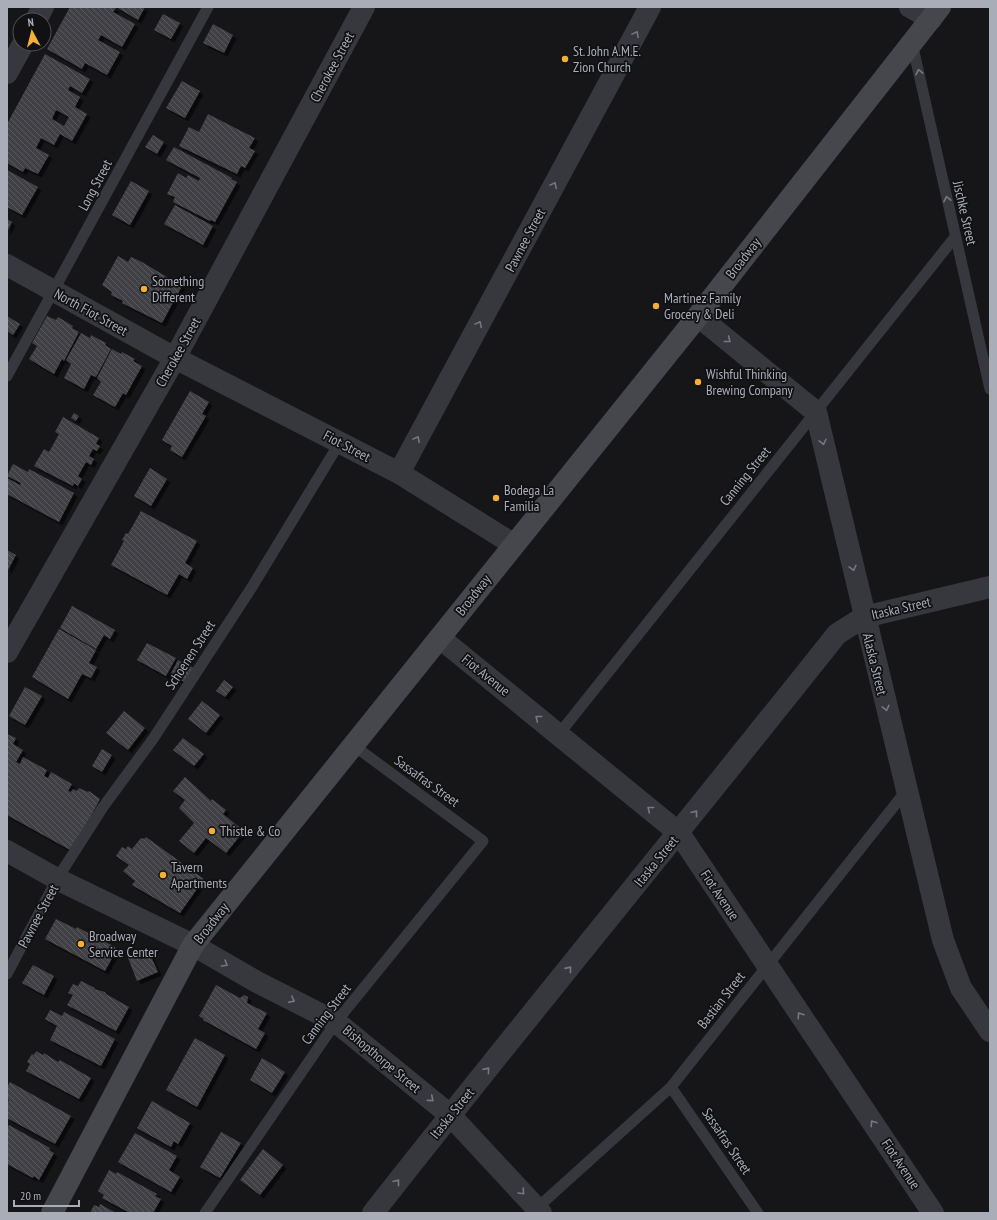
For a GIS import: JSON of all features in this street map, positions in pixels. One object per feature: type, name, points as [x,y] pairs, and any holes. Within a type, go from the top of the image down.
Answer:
[{"type":"main road","name":"Broadway","points":[[52,1213],[193,945],[440,638],[513,544],[698,316],[936,13]]},
{"type":"street","name":"Cherokee Street","points":[[7,652],[175,358],[364,7]]},
{"type":"street","name":"Pawnee Street","points":[[399,473],[650,7]]},
{"type":"street","points":[[910,7],[936,13]]},
{"type":"street","points":[[7,73],[19,52]]},
{"type":"street","name":"North Fiot Street","points":[[7,265],[175,358]]},
{"type":"street","points":[[698,316],[816,412]]},
{"type":"street","name":"Fiot Street","points":[[175,358],[399,473],[513,544]]},
{"type":"street","name":"Alaska Street","points":[[816,412],[906,791],[945,946],[962,988],[990,1031]]},
{"type":"street","name":"Itaska Street","points":[[373,1213],[837,634],[864,617],[990,587]]},
{"type":"street","name":"Fiot Avenue","points":[[440,638],[679,833],[933,1213]]},
{"type":"street","name":"Bishopthorpe Street","points":[[7,851],[57,878],[193,945],[257,982],[336,1022],[450,1115],[539,1211]]},
{"type":"lane","name":"Long Street","points":[[7,376],[208,7]]},
{"type":"lane","name":"Jischke Street","points":[[912,43],[990,389]]},
{"type":"lane","name":"Canning Street","points":[[559,734],[955,237]]},
{"type":"lane","name":"Schoenen Street","points":[[57,878],[103,807],[153,739],[252,587],[340,442]]},
{"type":"lane","name":"Sassafras Street","points":[[353,745],[482,841]]},
{"type":"lane","name":"Bastian Street","points":[[539,1211],[671,1087],[906,791]]},
{"type":"lane","name":"Canning Street","points":[[205,1213],[336,1022],[482,841]]},
{"type":"lane","name":"Pawnee Street","points":[[7,974],[57,878]]},
{"type":"lane","name":"Sassafras Street","points":[[671,1087],[758,1213]]},
{"type":"building","points":[[70,7],[114,7],[116,8],[113,12],[135,24],[122,47],[101,35],[98,40],[120,52],[107,75],[85,63],[82,69],[52,52],[52,40]]},
{"type":"building","points":[[116,7],[145,7],[138,20]]},
{"type":"building","points":[[163,14],[180,23],[171,39],[154,30]]},
{"type":"building","points":[[213,24],[233,35],[224,53],[203,43]]},
{"type":"building","points":[[45,54],[90,79],[82,93],[70,86],[68,90],[80,97],[75,107],[87,114],[72,141],[60,134],[54,145],[41,138],[36,148],[49,155],[38,174],[25,168],[23,172],[7,163],[7,124]],"holes":[[[56,110],[69,117],[64,126],[52,119]]]},
{"type":"building","points":[[182,81],[200,91],[185,118],[166,108]]},
{"type":"building","points":[[208,114],[255,138],[249,148],[255,151],[245,168],[241,166],[237,174],[179,146],[189,127],[199,132]]},
{"type":"building","points":[[153,135],[164,142],[157,154],[145,147]]},
{"type":"building","points":[[174,147],[237,182],[215,222],[210,221],[173,202],[175,197],[167,194],[178,173],[186,178],[188,175],[199,181],[200,178],[166,160]]},
{"type":"building","points":[[7,170],[38,187],[22,215],[7,207]]},
{"type":"building","points":[[131,181],[149,191],[130,225],[112,215]]},
{"type":"building","points":[[175,205],[213,226],[203,245],[164,224]]},
{"type":"building","points":[[7,219],[12,222],[7,232]]},
{"type":"building","name":"Something Different","points":[[118,256],[128,262],[131,257],[142,262],[182,286],[162,323],[122,303],[123,301],[111,295],[112,292],[102,285]]},
{"type":"building","points":[[7,316],[20,324],[13,335],[7,331]]},
{"type":"building","points":[[47,316],[56,320],[58,317],[73,326],[72,328],[79,332],[64,361],[62,359],[54,374],[29,359],[37,346],[32,343]]},
{"type":"building","points":[[81,333],[90,338],[91,335],[106,343],[105,345],[111,349],[96,377],[91,375],[84,389],[64,378],[71,364],[66,360]]},
{"type":"building","points":[[112,349],[121,354],[122,352],[135,359],[133,361],[142,366],[126,395],[123,393],[115,407],[93,395],[101,382],[97,378]]},
{"type":"building","points":[[190,391],[209,402],[202,414],[206,416],[182,457],[170,450],[172,446],[162,440]]},
{"type":"building","points":[[74,413],[79,416],[76,421],[71,418]]},
{"type":"building","points":[[63,417],[99,438],[96,444],[100,446],[97,451],[93,449],[89,456],[94,459],[91,465],[86,462],[78,476],[82,479],[78,486],[74,483],[73,486],[34,466],[44,449],[49,452],[59,434],[55,432]]},
{"type":"building","points":[[13,464],[28,472],[29,469],[74,493],[59,522],[7,494],[7,478],[20,485],[21,483],[7,476]]},
{"type":"building","points":[[150,468],[167,479],[151,506],[134,496]]},
{"type":"building","points":[[141,511],[197,541],[185,563],[193,568],[187,579],[179,574],[167,595],[111,565],[124,541],[122,540],[126,533],[128,534]]},
{"type":"building","points":[[7,550],[16,555],[7,572]]},
{"type":"building","points":[[72,606],[115,630],[110,639],[104,635],[96,649],[60,628]]},
{"type":"building","points":[[59,629],[96,650],[89,663],[97,667],[91,678],[82,674],[68,699],[32,677]]},
{"type":"building","points":[[147,643],[176,658],[166,676],[137,660]]},
{"type":"building","points":[[178,660],[196,669],[189,684],[170,675]]},
{"type":"building","points":[[224,680],[233,687],[225,697],[216,691]]},
{"type":"building","points":[[25,687],[42,696],[25,725],[9,716]]},
{"type":"building","points":[[202,701],[220,715],[206,733],[188,719]]},
{"type":"building","points":[[124,711],[145,728],[128,750],[106,733]]},
{"type":"building","points":[[7,734],[16,738],[13,744],[23,750],[16,762],[20,764],[23,757],[47,770],[44,776],[48,778],[51,772],[72,784],[68,791],[71,792],[73,789],[77,791],[79,788],[88,792],[89,791],[100,799],[72,851],[7,815]]},
{"type":"building","points":[[183,738],[204,754],[194,766],[173,750]]},
{"type":"building","points":[[102,749],[112,755],[102,772],[92,766]]},
{"type":"building","points":[[185,777],[211,801],[212,799],[226,810],[223,814],[244,831],[226,853],[206,838],[194,853],[179,841],[194,823],[179,808],[185,800],[173,791]]},
{"type":"building","name":"Tavern Apartments","points":[[146,837],[204,879],[180,913],[132,885],[135,881],[123,871],[129,865],[116,856],[122,847],[126,849],[128,846],[132,849],[141,838],[144,839]]},
{"type":"building","name":"Broadway Service Center","points":[[56,919],[76,929],[77,927],[115,947],[116,951],[105,971],[45,939]]},
{"type":"building","points":[[148,950],[158,972],[137,981],[128,958]]},
{"type":"building","points":[[33,965],[54,976],[44,995],[22,983]]},
{"type":"building","points":[[81,981],[95,988],[94,989],[105,992],[129,1007],[116,1031],[67,1005],[73,995],[68,993],[73,984],[78,986]]},
{"type":"building","points":[[216,985],[240,998],[244,995],[248,997],[247,1003],[267,1013],[258,1029],[265,1033],[256,1049],[203,1020],[204,1019],[199,1016]]},
{"type":"building","points":[[50,1010],[62,1016],[64,1012],[115,1039],[101,1066],[50,1040],[57,1026],[45,1019]]},
{"type":"building","points":[[195,1038],[225,1055],[197,1107],[166,1090]]},
{"type":"building","points":[[36,1051],[43,1055],[44,1053],[58,1062],[60,1060],[91,1078],[79,1099],[26,1071],[30,1064],[27,1062]]},
{"type":"building","points":[[262,1058],[285,1072],[272,1093],[250,1080]]},
{"type":"building","points":[[10,1082],[71,1116],[55,1144],[7,1118],[7,1104],[9,1100],[7,1099],[7,1087]]},
{"type":"building","points":[[152,1101],[190,1123],[178,1144],[174,1141],[171,1147],[137,1128]]},
{"type":"building","points":[[9,1125],[50,1148],[49,1150],[54,1153],[39,1180],[34,1176],[33,1178],[7,1164],[7,1128]]},
{"type":"building","points":[[221,1132],[241,1143],[220,1178],[200,1167]]},
{"type":"building","points":[[135,1133],[177,1156],[169,1170],[180,1177],[171,1192],[118,1162]]},
{"type":"building","points":[[263,1149],[283,1165],[260,1195],[240,1180]]},
{"type":"building","points":[[109,1170],[116,1174],[117,1172],[157,1194],[155,1196],[161,1199],[153,1213],[130,1213],[102,1198],[104,1195],[98,1191]]},
{"type":"building","points":[[100,1204],[116,1213],[90,1213],[94,1205],[99,1207]]},
{"type":"place","name":"St. John A.M.E. Zion Church","points":[[565,59]]},
{"type":"place","name":"Something Different","points":[[144,289]]},
{"type":"place","name":"Martinez Family Grocery & Deli","points":[[656,306]]},
{"type":"place","name":"Wishful Thinking Brewing Company","points":[[698,382]]},
{"type":"place","name":"Bodega La Familia","points":[[496,498]]},
{"type":"place","name":"Thistle & Co","points":[[212,831]]},
{"type":"place","name":"Tavern Apartments","points":[[163,875]]},
{"type":"place","name":"Broadway Service Center","points":[[81,944]]}]
